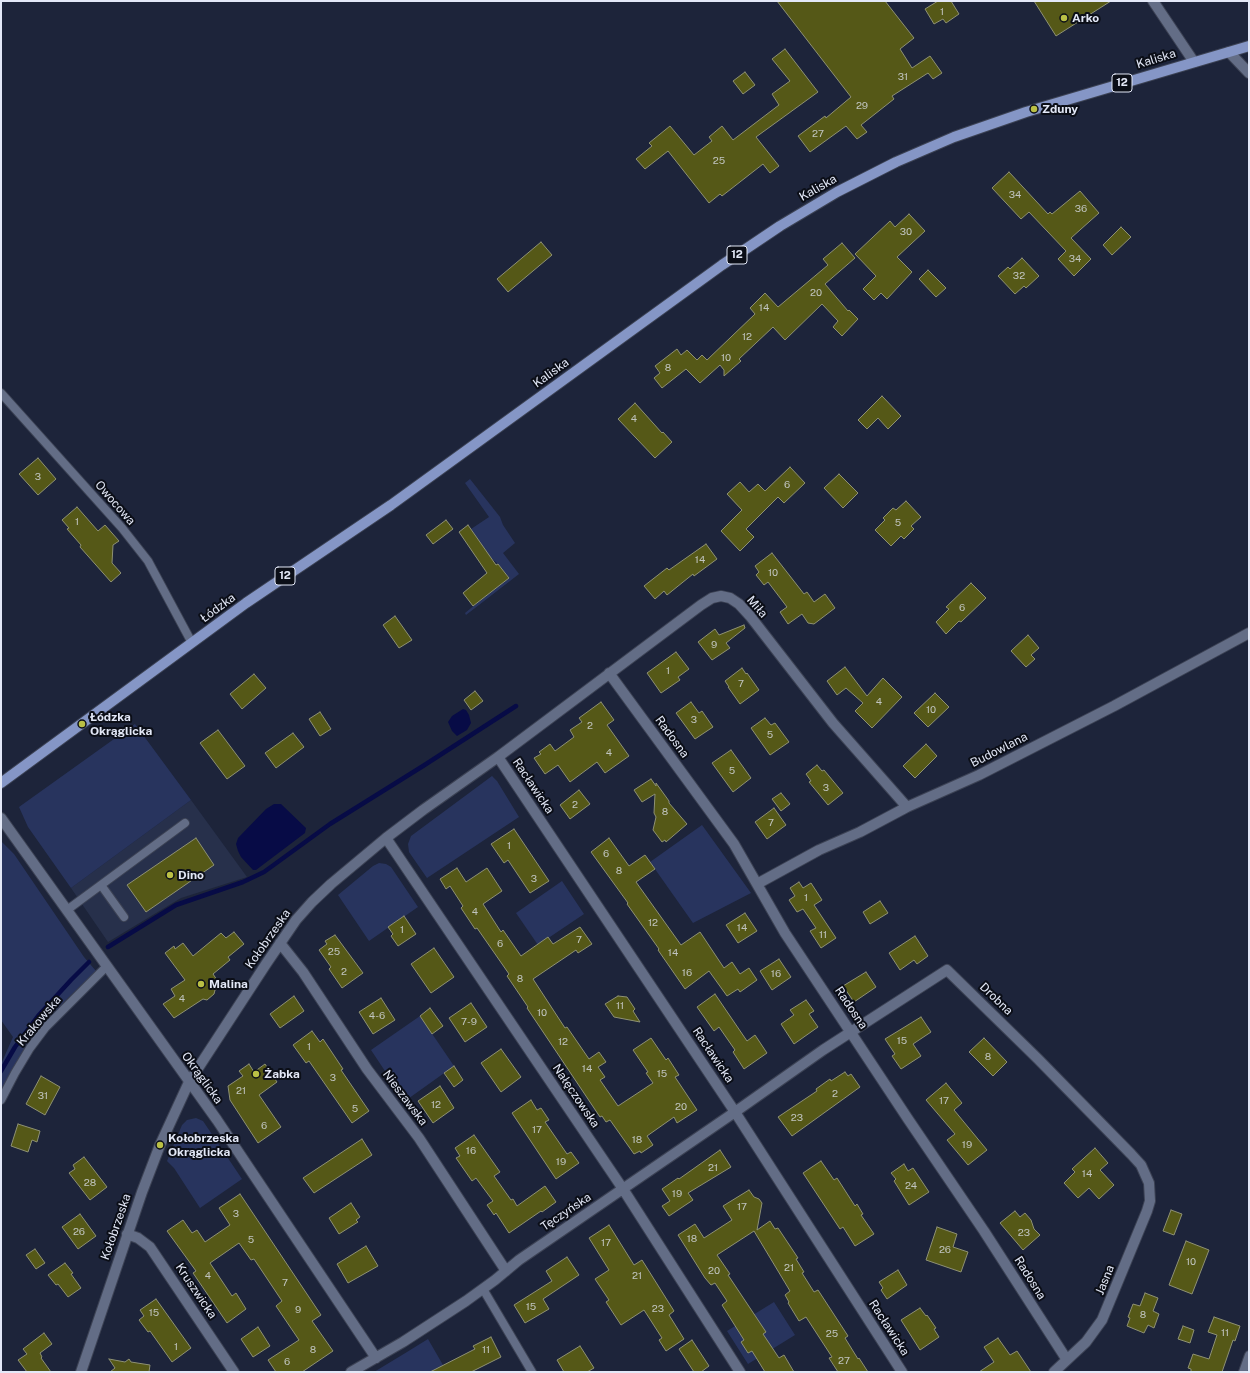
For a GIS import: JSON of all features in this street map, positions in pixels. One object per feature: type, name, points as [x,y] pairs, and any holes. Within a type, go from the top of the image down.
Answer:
[{"type":"main road","name":"Kaliska","points":[[455,459],[722,265],[780,226],[836,192],[896,162],[954,137],[1026,112],[1249,46]]},
{"type":"main road","name":"Łódzka","points":[[1,783],[246,603],[351,533],[455,459]]},
{"type":"street","points":[[1153,1],[1194,62]]},
{"type":"street","points":[[1229,52],[1249,73]]},
{"type":"street","name":"Miła","points":[[547,720],[701,605],[712,598],[721,596],[730,598],[739,604],[750,616],[833,723],[907,807]]},
{"type":"street","name":"Budowlana","points":[[757,884],[819,850],[860,832],[907,807],[986,772],[1114,706],[1249,633]]},
{"type":"street","name":"Radosna","points":[[609,673],[734,844],[785,933],[984,1231],[1066,1360]]},
{"type":"street","name":"Kołobrzeska","points":[[81,1372],[127,1234],[156,1154],[189,1082],[296,920],[331,884],[386,838],[547,720]]},
{"type":"street","name":"Racławicka","points":[[498,757],[735,1112],[902,1372]]},
{"type":"street","name":"Okrąglicka","points":[[1,818],[221,1127],[376,1358]]},
{"type":"street","name":"Nałęczowska","points":[[386,838],[623,1189],[740,1372]]},
{"type":"street","name":"Nieszawska","points":[[280,943],[302,972],[367,1069],[419,1138],[506,1271]]},
{"type":"street","name":"Drobna","points":[[795,1071],[851,1031],[947,970],[1038,1059],[1131,1154],[1140,1166],[1149,1183]]},
{"type":"street","name":"Tęczyńska","points":[[351,1372],[403,1342],[483,1289],[519,1260],[795,1071]]},
{"type":"street","name":"Jasna","points":[[1054,1372],[1086,1342],[1102,1320],[1147,1211],[1150,1201],[1149,1183]]},
{"type":"street","name":"Kruszwicka","points":[[127,1234],[138,1238],[150,1247],[234,1372]]},
{"type":"lane","name":"Owocowa","points":[[1,393],[122,528],[148,561],[192,643]]},
{"type":"lane","points":[[67,910],[185,823]]},
{"type":"lane","points":[[101,885],[124,917]]},
{"type":"lane","name":"Krakowska","points":[[1,1100],[30,1048],[45,1028],[107,966]]},
{"type":"lane","points":[[483,1289],[532,1372]]},
{"type":"lane","points":[[1243,1372],[1249,1355]]},
{"type":"shaded area","points":[[470,479],[500,517],[503,525],[515,543],[503,553],[519,574],[466,615],[465,613],[509,577],[490,557],[471,529],[489,517],[465,483]]},
{"type":"shaded area","points":[[463,709],[466,710],[469,715],[471,723],[467,730],[457,736],[452,731],[448,722],[452,716]]},
{"type":"shaded area","points":[[135,724],[191,800],[71,888],[28,827],[19,807]]},
{"type":"shaded area","points":[[492,776],[497,781],[519,817],[427,878],[409,852],[408,844],[411,836]]},
{"type":"shaded area","points":[[191,800],[247,877],[181,898],[108,942],[71,888]]},
{"type":"shaded area","points":[[274,804],[281,804],[306,828],[305,833],[256,870],[253,870],[241,857],[236,844],[238,838],[266,809]]},
{"type":"shaded area","points":[[702,825],[751,893],[693,923],[650,862]]},
{"type":"shaded area","points":[[1,841],[14,854],[84,957],[96,971],[46,1021],[16,1064],[1,1091],[1,1064],[13,1037],[1,1020]]},
{"type":"shaded area","points":[[379,863],[386,864],[391,867],[418,907],[369,941],[338,895],[373,866]]},
{"type":"shaded area","points":[[562,881],[584,914],[538,945],[516,913]]},
{"type":"shaded area","points":[[420,1016],[454,1066],[405,1101],[371,1050]]},
{"type":"shaded area","points":[[196,1118],[203,1121],[242,1179],[200,1208],[174,1168],[167,1161],[182,1125],[187,1120]]},
{"type":"shaded area","points":[[774,1302],[795,1335],[748,1364],[727,1331]]},
{"type":"shaded area","points":[[428,1339],[447,1372],[374,1372],[407,1352]]},
{"type":"building","points":[[777,1],[885,1],[914,38],[900,49],[912,68],[930,56],[942,73],[933,79],[928,73],[892,96],[894,99],[861,125],[867,132],[857,139],[846,126],[810,152],[798,136],[825,116],[826,118],[851,97]]},
{"type":"building","points":[[938,1],[951,1],[959,14],[946,23],[943,19],[934,24],[925,9]]},
{"type":"building","name":"Arko","points":[[1034,1],[1111,1],[1056,36]]},
{"type":"building","points":[[785,49],[818,92],[756,137],[779,166],[770,173],[763,164],[722,196],[720,194],[709,203],[668,151],[645,169],[636,159],[652,146],[649,143],[670,126],[694,155],[712,141],[709,137],[722,126],[733,140],[779,105],[772,94],[790,81],[772,59]]},
{"type":"building","points":[[745,72],[755,85],[743,94],[733,81]]},
{"type":"building","points":[[1009,172],[1048,214],[1050,212],[1052,214],[1080,191],[1099,213],[1071,238],[1091,259],[1074,276],[1058,259],[1066,251],[1029,212],[1021,219],[992,188]]},
{"type":"building","points":[[909,214],[925,231],[897,257],[912,272],[887,299],[881,293],[874,300],[863,289],[876,276],[855,254],[890,221],[895,227]]},
{"type":"building","points":[[1121,227],[1131,237],[1112,255],[1103,245]]},
{"type":"building","points":[[541,242],[552,255],[508,292],[497,279]]},
{"type":"building","points":[[842,243],[855,258],[825,284],[848,311],[849,310],[858,319],[842,336],[833,327],[838,321],[822,304],[785,340],[773,327],[739,359],[741,361],[724,376],[724,370],[720,365],[700,383],[686,369],[662,388],[654,378],[660,373],[655,366],[677,349],[681,355],[687,350],[697,360],[702,355],[707,360],[755,314],[750,308],[765,293],[778,307],[828,265],[823,259]]},
{"type":"building","points":[[1022,258],[1039,276],[1026,288],[1024,286],[1015,294],[998,276],[1008,267],[1010,269]]},
{"type":"building","points":[[928,270],[946,288],[936,297],[919,279]]},
{"type":"building","points":[[882,396],[901,416],[888,429],[878,418],[867,429],[858,420]]},
{"type":"building","points":[[635,403],[672,442],[655,458],[618,419]]},
{"type":"building","points":[[38,458],[56,479],[38,495],[19,474]]},
{"type":"building","points":[[790,467],[805,483],[784,503],[778,497],[746,529],[754,537],[740,551],[721,531],[742,510],[727,494],[740,482],[749,492],[758,484],[765,491]]},
{"type":"building","points":[[839,474],[858,493],[843,508],[824,488]]},
{"type":"building","points":[[906,501],[921,517],[911,526],[914,529],[904,539],[901,536],[891,546],[875,530],[885,520],[883,518],[893,508],[896,510]]},
{"type":"building","points":[[77,507],[98,531],[105,525],[119,541],[113,545],[112,563],[121,573],[111,582],[80,547],[81,545],[67,529],[69,528],[62,520]]},
{"type":"building","points":[[446,520],[453,529],[433,544],[426,535]]},
{"type":"building","points":[[468,525],[496,565],[498,564],[509,578],[473,606],[463,593],[487,573],[459,532]]},
{"type":"building","points":[[706,544],[717,559],[694,576],[693,574],[667,595],[664,591],[655,599],[644,586],[667,568],[669,570]]},
{"type":"building","points":[[772,553],[804,594],[807,592],[814,602],[825,594],[835,608],[814,624],[808,623],[802,614],[788,624],[780,612],[787,607],[768,582],[764,585],[756,575],[759,572],[755,566]]},
{"type":"building","points":[[971,583],[986,598],[946,634],[936,622],[949,609],[946,607]]},
{"type":"building","points":[[395,616],[412,640],[399,648],[383,625]]},
{"type":"building","points":[[744,625],[745,628],[726,643],[730,648],[712,660],[698,642],[715,629],[719,635]]},
{"type":"building","points":[[1028,635],[1039,648],[1031,655],[1035,659],[1026,667],[1011,651]]},
{"type":"building","points":[[676,652],[689,669],[678,677],[680,680],[661,693],[647,673]]},
{"type":"building","points":[[845,667],[867,696],[883,678],[902,697],[872,728],[855,711],[863,703],[846,688],[837,695],[827,681]]},
{"type":"building","points":[[742,668],[759,690],[740,704],[725,681]]},
{"type":"building","points":[[254,674],[266,688],[242,709],[230,694]]},
{"type":"building","points":[[475,691],[483,701],[471,710],[464,700]]},
{"type":"building","points":[[935,693],[949,707],[928,727],[914,713]]},
{"type":"building","points":[[601,702],[614,720],[607,725],[629,756],[605,773],[597,762],[570,782],[558,765],[545,774],[534,758],[541,754],[539,752],[550,744],[555,751],[574,737],[570,730],[582,722],[579,718]]},
{"type":"building","points":[[691,702],[699,713],[702,711],[713,727],[695,739],[676,713]]},
{"type":"building","points":[[320,712],[331,729],[320,736],[309,719]]},
{"type":"building","points":[[765,718],[771,725],[775,723],[789,742],[770,755],[751,728]]},
{"type":"building","points":[[218,730],[245,766],[227,779],[200,743]]},
{"type":"building","points":[[293,733],[304,747],[276,768],[265,753]]},
{"type":"building","points":[[926,744],[937,756],[915,778],[903,766]]},
{"type":"building","points":[[731,750],[751,778],[733,792],[712,763]]},
{"type":"building","points":[[817,765],[822,771],[824,770],[843,793],[828,805],[809,782],[811,781],[806,774]]},
{"type":"building","points":[[651,779],[656,786],[656,783],[669,803],[687,824],[666,842],[665,840],[662,842],[653,830],[656,817],[654,813],[655,794],[642,802],[634,790]]},
{"type":"building","points":[[579,790],[590,804],[570,819],[560,805]]},
{"type":"building","points":[[781,793],[790,804],[781,811],[772,799]]},
{"type":"building","points":[[774,808],[786,825],[767,839],[755,822]]},
{"type":"building","points":[[514,829],[549,881],[530,893],[508,860],[504,863],[491,844]]},
{"type":"building","name":"Dino","points":[[196,838],[214,865],[146,912],[127,885]]},
{"type":"building","points":[[609,838],[629,866],[645,855],[655,869],[636,882],[681,945],[700,932],[724,968],[732,962],[740,974],[749,968],[757,980],[740,992],[738,989],[727,996],[709,971],[685,989],[627,904],[628,903],[591,852]]},
{"type":"building","points":[[457,868],[466,882],[487,868],[502,891],[483,904],[501,932],[503,930],[521,956],[548,937],[553,944],[580,927],[592,944],[578,953],[576,950],[533,979],[565,1028],[567,1027],[589,1059],[599,1052],[606,1062],[598,1067],[605,1077],[600,1080],[618,1106],[653,1083],[646,1073],[648,1072],[633,1050],[651,1038],[666,1060],[668,1058],[679,1075],[675,1077],[697,1110],[677,1123],[674,1117],[647,1136],[653,1145],[641,1153],[640,1151],[634,1154],[610,1120],[606,1122],[602,1116],[600,1117],[527,1008],[528,1007],[507,976],[509,974],[461,908],[463,906],[450,886],[446,889],[440,879]]},
{"type":"building","points":[[799,882],[803,888],[811,883],[822,900],[814,905],[836,938],[821,948],[810,931],[816,928],[803,909],[797,912],[789,900],[795,896],[790,888]]},
{"type":"building","points":[[880,901],[888,913],[870,924],[863,912]]},
{"type":"building","points":[[745,913],[757,931],[738,943],[726,925]]},
{"type":"building","points":[[404,916],[416,934],[398,946],[391,936],[393,934],[388,927]]},
{"type":"building","points":[[234,932],[244,944],[228,957],[230,960],[213,974],[221,986],[215,990],[214,994],[207,1000],[203,999],[174,1018],[163,1004],[175,996],[171,989],[185,980],[165,953],[174,946],[175,949],[183,943],[193,956],[221,933],[226,938]]},
{"type":"building","points":[[335,935],[363,973],[342,988],[329,969],[331,967],[319,950],[327,944],[325,941]]},
{"type":"building","points":[[915,936],[928,956],[917,964],[914,960],[900,970],[889,953]]},
{"type":"building","points":[[434,948],[454,977],[431,993],[411,964]]},
{"type":"building","points":[[779,959],[791,977],[772,990],[760,971]]},
{"type":"building","points":[[866,972],[876,987],[854,1002],[843,986]]},
{"type":"building","points":[[715,994],[747,1041],[755,1035],[767,1053],[744,1069],[733,1052],[735,1050],[719,1027],[714,1031],[697,1007]]},
{"type":"building","points":[[294,996],[304,1011],[280,1028],[270,1014]]},
{"type":"building","points":[[618,996],[627,997],[635,1009],[633,1011],[640,1022],[614,1017],[605,1004]]},
{"type":"building","points":[[381,998],[395,1020],[373,1034],[359,1012]]},
{"type":"building","points":[[806,1000],[814,1011],[809,1014],[818,1027],[794,1044],[781,1024],[794,1015],[790,1010]]},
{"type":"building","points":[[471,1003],[487,1027],[465,1042],[449,1018]]},
{"type":"building","points":[[430,1008],[443,1026],[432,1034],[420,1016]]},
{"type":"building","points":[[921,1017],[931,1032],[913,1044],[921,1056],[901,1069],[892,1056],[895,1054],[885,1039]]},
{"type":"building","points":[[312,1031],[320,1042],[323,1039],[343,1069],[341,1070],[369,1111],[352,1123],[309,1061],[306,1063],[293,1045]]},
{"type":"building","points":[[984,1038],[1007,1062],[993,1076],[969,1052]]},
{"type":"building","points":[[501,1049],[521,1077],[501,1092],[481,1063]]},
{"type":"building","points":[[249,1064],[254,1072],[265,1064],[277,1082],[259,1095],[281,1127],[258,1143],[230,1100],[228,1086],[243,1076],[239,1071]]},
{"type":"building","points":[[454,1066],[463,1080],[454,1087],[444,1073]]},
{"type":"building","points":[[845,1072],[848,1076],[851,1074],[860,1087],[792,1136],[778,1117],[817,1091],[816,1089],[830,1079],[831,1081]]},
{"type":"building","points":[[41,1076],[60,1087],[45,1115],[26,1104]]},
{"type":"building","points":[[946,1083],[962,1103],[954,1110],[987,1150],[968,1165],[947,1140],[955,1134],[926,1100]]},
{"type":"building","points":[[440,1086],[454,1108],[433,1123],[418,1101]]},
{"type":"building","points":[[531,1100],[537,1110],[541,1108],[549,1120],[545,1122],[567,1154],[571,1152],[579,1163],[556,1179],[512,1113]]},
{"type":"building","points":[[18,1124],[40,1131],[37,1142],[32,1140],[28,1152],[11,1146]]},
{"type":"building","points":[[474,1135],[500,1172],[494,1176],[517,1206],[545,1186],[556,1202],[509,1233],[496,1213],[494,1215],[487,1205],[493,1201],[476,1178],[472,1181],[456,1158],[460,1156],[455,1148]]},
{"type":"building","points":[[362,1139],[372,1155],[314,1193],[303,1178]]},
{"type":"building","points":[[1095,1148],[1108,1163],[1100,1170],[1114,1185],[1099,1199],[1089,1188],[1078,1198],[1064,1183],[1075,1172],[1072,1169]]},
{"type":"building","points":[[720,1150],[731,1167],[688,1193],[693,1200],[669,1216],[662,1206],[670,1201],[662,1189]]},
{"type":"building","points":[[84,1157],[107,1187],[90,1200],[69,1173],[75,1169],[73,1165]]},
{"type":"building","points":[[821,1161],[834,1180],[837,1178],[855,1206],[857,1204],[863,1214],[861,1215],[874,1234],[855,1246],[843,1227],[840,1229],[803,1173]]},
{"type":"building","points":[[904,1164],[908,1171],[913,1168],[929,1192],[909,1205],[894,1181],[896,1179],[891,1173]]},
{"type":"building","points":[[749,1190],[754,1197],[759,1199],[762,1203],[757,1230],[770,1221],[775,1229],[778,1228],[798,1258],[796,1259],[804,1272],[802,1273],[814,1292],[818,1290],[848,1336],[845,1338],[868,1372],[838,1372],[829,1358],[832,1357],[806,1317],[799,1321],[788,1303],[789,1302],[785,1295],[790,1291],[754,1231],[717,1255],[730,1274],[728,1275],[766,1332],[763,1334],[779,1358],[784,1355],[794,1372],[765,1372],[752,1351],[748,1353],[741,1342],[744,1340],[722,1305],[727,1301],[715,1283],[711,1285],[705,1278],[678,1235],[695,1224],[704,1238],[732,1220],[723,1206]]},
{"type":"building","points":[[240,1194],[321,1315],[312,1321],[333,1351],[302,1372],[276,1372],[268,1360],[299,1340],[276,1306],[282,1301],[254,1259],[251,1260],[239,1243],[210,1263],[232,1296],[236,1293],[246,1309],[227,1323],[193,1273],[196,1271],[167,1231],[183,1220],[192,1233],[197,1230],[205,1242],[230,1225],[219,1208]]},
{"type":"building","points":[[351,1203],[360,1217],[356,1220],[358,1222],[339,1234],[329,1218]]},
{"type":"building","points":[[1171,1210],[1182,1214],[1174,1235],[1163,1231]]},
{"type":"building","points":[[1015,1211],[1020,1217],[1025,1213],[1031,1220],[1034,1229],[1040,1235],[1023,1250],[1000,1223]]},
{"type":"building","points":[[80,1214],[96,1236],[78,1249],[62,1227]]},
{"type":"building","points":[[609,1225],[634,1265],[642,1260],[674,1311],[669,1315],[684,1339],[666,1351],[659,1340],[662,1338],[644,1310],[621,1325],[606,1302],[609,1300],[595,1279],[609,1270],[589,1238]]},
{"type":"building","points":[[937,1227],[957,1234],[953,1247],[968,1252],[961,1272],[926,1260]]},
{"type":"building","points":[[1186,1241],[1209,1250],[1192,1294],[1169,1285]]},
{"type":"building","points":[[366,1246],[378,1266],[348,1283],[337,1264]]},
{"type":"building","points":[[35,1249],[45,1263],[36,1269],[26,1255]]},
{"type":"building","points":[[567,1257],[579,1275],[543,1299],[549,1309],[525,1323],[514,1305],[552,1281],[546,1271]]},
{"type":"building","points":[[65,1263],[73,1273],[71,1274],[81,1288],[68,1297],[58,1284],[56,1285],[48,1275]]},
{"type":"building","points":[[898,1270],[907,1285],[887,1299],[881,1290],[883,1288],[879,1282]]},
{"type":"building","points":[[1145,1293],[1158,1298],[1153,1311],[1159,1314],[1154,1328],[1148,1325],[1144,1333],[1127,1326],[1130,1318],[1128,1317],[1133,1304],[1140,1306]]},
{"type":"building","points":[[156,1299],[191,1348],[172,1362],[150,1331],[148,1332],[139,1320],[144,1316],[140,1310]]},
{"type":"building","points":[[920,1308],[936,1328],[934,1329],[939,1337],[920,1350],[901,1320]]},
{"type":"building","points":[[1214,1317],[1240,1326],[1235,1341],[1233,1340],[1222,1372],[1191,1372],[1191,1369],[1188,1368],[1193,1354],[1209,1359],[1217,1335],[1208,1332]]},
{"type":"building","points":[[1183,1326],[1194,1330],[1190,1343],[1178,1339]]},
{"type":"building","points":[[258,1327],[270,1346],[253,1357],[241,1339]]},
{"type":"building","points":[[44,1333],[52,1344],[40,1353],[41,1358],[51,1372],[27,1372],[18,1360],[27,1354],[23,1349]]},
{"type":"building","points":[[491,1337],[501,1357],[471,1372],[430,1372],[475,1349],[473,1346]]},
{"type":"building","points":[[998,1338],[1010,1355],[1017,1351],[1031,1372],[979,1372],[994,1362],[984,1347]]},
{"type":"building","points":[[692,1340],[709,1366],[701,1372],[694,1372],[679,1349]]},
{"type":"building","points":[[580,1346],[594,1368],[587,1372],[564,1372],[557,1360]]},
{"type":"building","points":[[109,1359],[125,1362],[129,1359],[131,1362],[150,1365],[149,1372],[110,1372],[115,1368]]},
{"type":"waterway","points":[[108,947],[176,905],[243,882],[264,872],[330,824],[516,706]]},
{"type":"waterway","points":[[1,1071],[15,1047],[38,1016],[89,962]]},
{"type":"place","name":"Arko","points":[[1064,18]]},
{"type":"place","name":"Zduny","points":[[1034,109]]},
{"type":"place","name":"Łódzka Okrąglicka","points":[[82,724]]},
{"type":"place","name":"Dino","points":[[170,875]]},
{"type":"place","name":"Malina","points":[[201,984]]},
{"type":"place","name":"Żabka","points":[[256,1074]]},
{"type":"place","name":"Kołobrzeska Okrąglicka","points":[[160,1145]]}]
